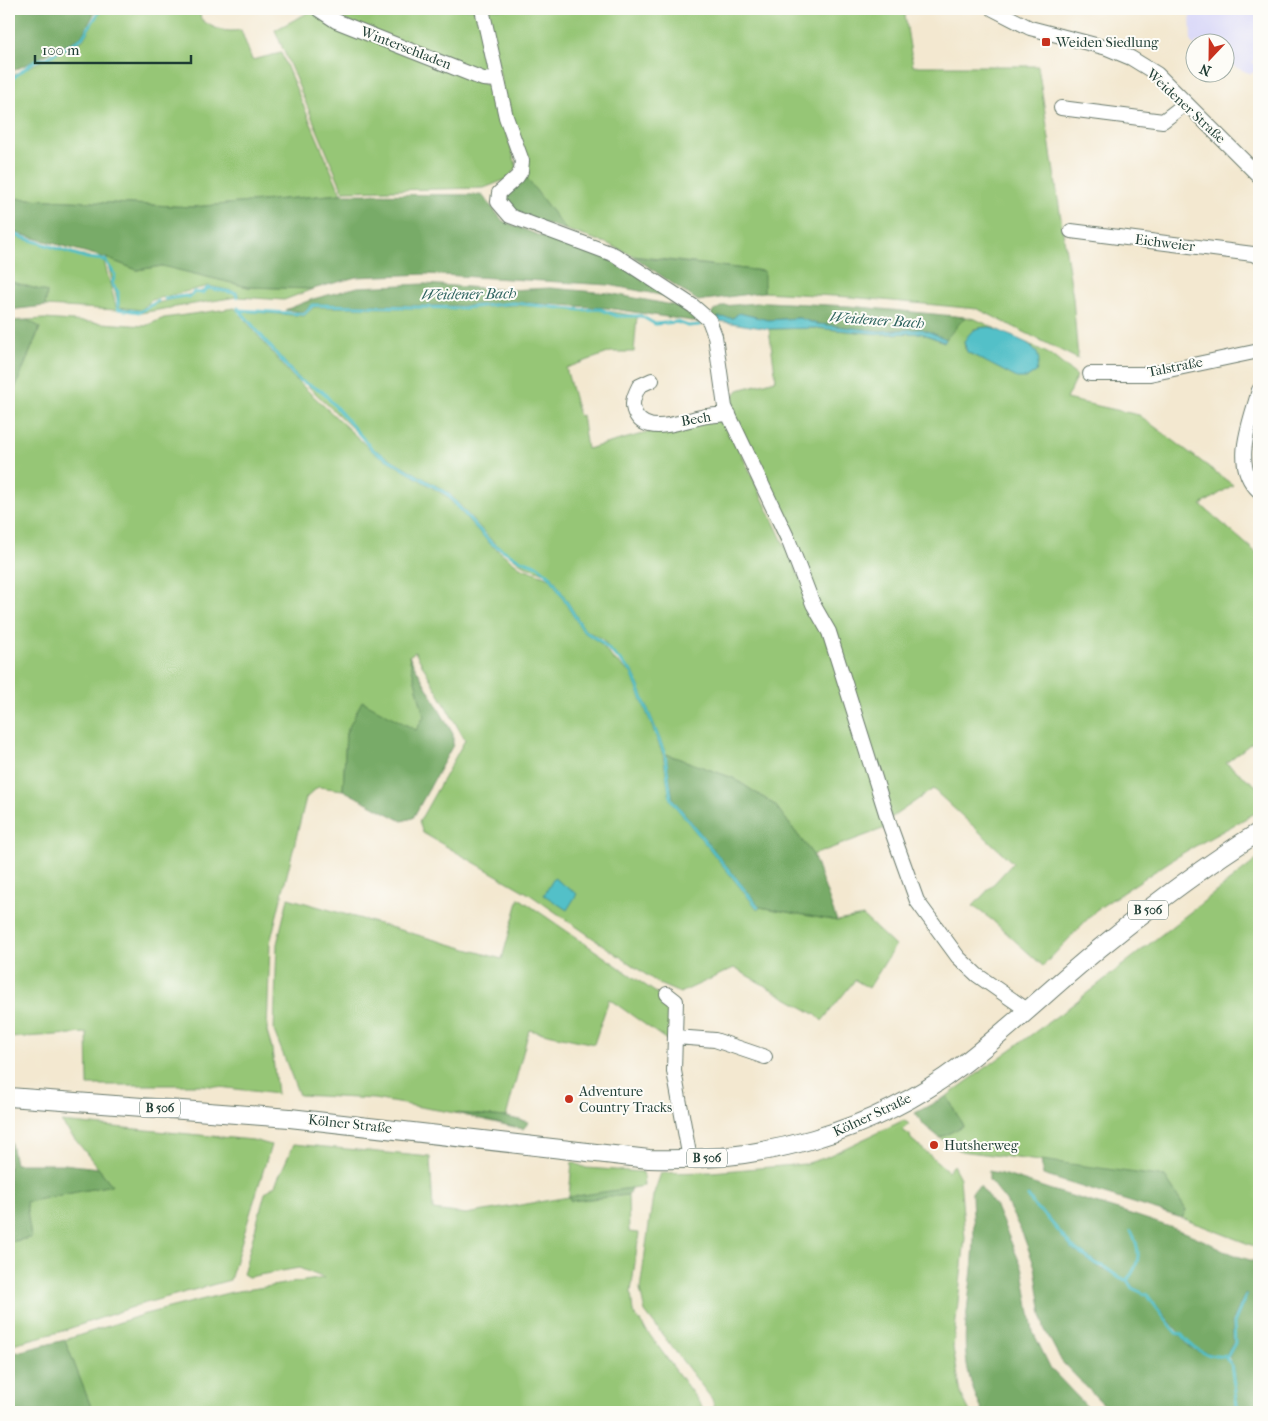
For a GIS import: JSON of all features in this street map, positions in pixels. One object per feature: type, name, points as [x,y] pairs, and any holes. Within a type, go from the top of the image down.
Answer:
[{"type":"main road","name":"Kölner Straße","points":[[9,1097],[290,1118],[649,1159],[690,1159],[746,1154],[805,1143],[864,1121],[904,1102],[960,1067],[1105,943],[1174,889],[1259,832]]},
{"type":"street","name":"Winterschladen","points":[[318,9],[336,21],[483,79],[497,80]]},
{"type":"street","points":[[482,9],[497,80]]},
{"type":"street","name":"Weidener Straße","points":[[994,9],[1030,28],[1108,48],[1131,58],[1157,74],[1259,176]]},
{"type":"street","name":"Bech","points":[[497,80],[506,117],[522,161],[521,171],[499,193],[498,202],[505,212],[526,224],[615,255],[702,312],[709,320],[715,336],[721,390],[729,414],[704,416],[659,426],[645,423],[635,412],[633,399],[639,386],[652,380]]},
{"type":"street","points":[[1061,108],[1163,121],[1185,104]]},
{"type":"street","name":"Eichweier","points":[[1071,231],[1253,254],[1259,257]]},
{"type":"street","name":"Talstraße","points":[[1090,374],[1150,374],[1259,351]]},
{"type":"street","points":[[1259,390],[1244,451],[1244,467],[1254,486],[1259,491]]},
{"type":"street","points":[[729,414],[788,538],[813,604],[829,632],[888,819],[917,901],[952,950],[977,975],[1027,1010]]},
{"type":"street","points":[[667,994],[676,1001],[674,1071],[690,1159]]},
{"type":"street","points":[[676,1037],[715,1040],[765,1057]]},
{"type":"shaded area","points":[[1190,9],[1259,9],[1259,55],[1252,62],[1258,68],[1251,74],[1236,67],[1236,32],[1191,32]]},
{"type":"green space","points":[[9,9],[97,9],[81,37],[9,73]]},
{"type":"green space","points":[[101,9],[199,9],[201,19],[210,25],[224,30],[241,30],[252,60],[281,53],[341,194],[193,207],[9,198],[9,77],[83,40]]},
{"type":"green space","points":[[315,9],[493,88],[517,168],[507,179],[484,188],[343,191],[275,30]]},
{"type":"green space","points":[[327,9],[479,9],[492,66],[489,73],[480,74],[342,19]]},
{"type":"green space","points":[[487,9],[904,9],[913,66],[1038,66],[1073,298],[1078,359],[978,309],[850,297],[764,292],[763,271],[634,256],[606,243],[566,230],[525,176],[528,166],[508,116]]},
{"type":"green space","points":[[525,176],[566,230],[527,216],[506,203],[508,192]]},
{"type":"green space","points":[[341,194],[482,195],[503,221],[543,237],[599,254],[627,266],[676,298],[609,285],[426,274],[356,277],[313,289],[248,287],[162,266],[137,270],[106,258],[9,231],[9,198],[193,207]]},
{"type":"green space","points":[[9,235],[104,261],[117,310],[45,306],[47,292],[9,281]]},
{"type":"green space","points":[[634,257],[764,271],[764,292],[698,301]]},
{"type":"green space","points":[[106,258],[137,270],[162,266],[248,287],[313,289],[284,300],[239,297],[237,292],[209,286],[152,300],[141,310],[119,307]]},
{"type":"green space","points":[[9,281],[47,292],[45,306],[9,310]]},
{"type":"green space","points":[[425,284],[509,290],[550,288],[608,293],[694,309],[705,319],[699,322],[607,308],[514,302],[462,306],[313,304],[303,312],[285,310],[313,299],[358,287]]},
{"type":"green space","points":[[209,289],[235,294],[236,297],[140,313],[154,304]]},
{"type":"green space","points":[[767,302],[849,306],[965,317],[946,339],[922,329],[880,331],[817,324],[799,318],[768,320],[739,313],[733,318],[713,319],[711,315],[713,311],[723,306]]},
{"type":"green space","points":[[513,305],[607,311],[637,316],[634,352],[611,352],[566,368],[579,416],[582,415],[587,449],[694,420],[725,419],[826,633],[888,827],[813,855],[775,805],[733,778],[666,754],[633,671],[616,657],[602,639],[585,630],[552,576],[521,564],[492,541],[449,493],[374,449],[294,373],[241,311],[304,316],[314,307],[461,309]]},
{"type":"green space","points":[[235,308],[291,375],[372,451],[446,496],[490,544],[520,567],[550,578],[583,632],[599,642],[614,660],[631,673],[663,755],[670,800],[758,910],[760,907],[837,921],[863,916],[895,946],[869,988],[855,980],[822,1021],[816,1015],[734,968],[680,993],[661,985],[529,894],[423,833],[419,822],[465,740],[415,652],[409,656],[424,716],[416,730],[346,733],[343,790],[318,787],[306,798],[270,943],[267,1032],[272,1049],[277,1094],[203,1085],[88,1085],[87,1033],[9,1038],[9,403],[40,328],[27,320],[44,319],[145,326],[164,318]]},
{"type":"green space","points":[[965,317],[975,319],[997,329],[984,327],[974,329],[964,342],[965,349],[970,354],[1027,378],[1036,372],[1033,348],[1027,343],[1051,355],[1077,376],[1066,399],[1139,415],[1233,485],[1201,505],[1259,555],[1259,737],[1226,763],[1259,788],[1259,811],[1181,854],[1096,910],[1043,966],[992,920],[973,906],[1013,863],[933,789],[891,818],[849,685],[727,405],[738,390],[776,380],[769,329],[816,328],[880,334],[921,333],[944,342]]},
{"type":"green space","points":[[27,320],[40,327],[9,403],[9,321]]},
{"type":"green space","points":[[409,656],[453,734],[453,745],[413,818],[402,821],[343,790],[346,733],[362,701],[416,730],[424,717]]},
{"type":"green space","points":[[666,754],[733,778],[775,805],[813,855],[837,921],[760,907],[673,799]]},
{"type":"green space","points":[[1259,858],[1259,1248],[1182,1218],[1186,1210],[1165,1177],[961,1151],[940,1138],[963,1126],[947,1096],[1068,1008]]},
{"type":"green space","points":[[288,898],[502,959],[519,898],[668,1001],[673,1013],[671,1043],[609,999],[594,1044],[529,1030],[506,1117],[455,1113],[374,1099],[299,1095],[274,1031],[277,944]]},
{"type":"green space","points":[[947,1096],[963,1126],[940,1138],[924,1125],[915,1113]]},
{"type":"green space","points":[[455,1113],[506,1117],[529,1122],[523,1129]]},
{"type":"green space","points":[[904,1120],[909,1124],[902,1130],[910,1135],[911,1139],[948,1171],[953,1165],[960,1178],[965,1238],[953,1348],[961,1394],[970,1412],[716,1412],[712,1399],[645,1312],[640,1289],[653,1196],[661,1173],[712,1172],[805,1164],[824,1158]]},
{"type":"green space","points":[[61,1122],[253,1140],[271,1145],[230,1280],[142,1304],[59,1332],[9,1345],[9,1242],[31,1238],[25,1202],[112,1185]]},
{"type":"green space","points":[[9,1133],[15,1164],[64,1164],[98,1168],[112,1185],[26,1202],[31,1238],[9,1242]]},
{"type":"green space","points":[[294,1144],[430,1157],[433,1210],[466,1214],[569,1197],[572,1162],[586,1168],[643,1172],[644,1186],[569,1198],[570,1201],[628,1195],[629,1232],[639,1233],[631,1292],[633,1312],[701,1405],[703,1412],[93,1412],[65,1340],[145,1314],[232,1292],[324,1278],[299,1268],[248,1277],[243,1274],[265,1193],[275,1185]]},
{"type":"green space","points":[[1041,1160],[1165,1177],[1186,1210],[1182,1218],[1043,1175]]},
{"type":"green space","points":[[989,1171],[1157,1223],[1189,1234],[1240,1257],[1259,1262],[1259,1412],[1239,1412],[1232,1363],[1229,1357],[1236,1343],[1235,1323],[1248,1294],[1245,1293],[1232,1322],[1233,1342],[1226,1356],[1217,1356],[1191,1347],[1148,1295],[1133,1287],[1128,1279],[1122,1279],[1132,1288],[1147,1296],[1176,1334],[1181,1336],[1191,1348],[1207,1355],[1223,1357],[1231,1365],[1237,1412],[1111,1412],[1062,1362],[1044,1328],[1035,1267],[1023,1235],[1006,1201],[989,1180]],"holes":[[[1028,1194],[1035,1206],[1046,1214],[1072,1246],[1122,1279],[1095,1265],[1071,1248],[1045,1216],[1034,1208]]]},
{"type":"green space","points":[[980,1186],[996,1207],[1023,1270],[1033,1332],[1051,1369],[1092,1412],[983,1412],[973,1389],[965,1346],[973,1262],[972,1192]]},
{"type":"green space","points":[[631,1188],[628,1195],[570,1201],[569,1197]]},
{"type":"green space","points":[[65,1340],[93,1412],[9,1412],[9,1354]]},
{"type":"water","points":[[739,313],[768,320],[799,318],[817,324],[880,331],[922,329],[946,339],[945,342],[921,333],[880,334],[816,328],[769,329],[719,321],[718,317],[733,318]]},
{"type":"water","points":[[991,327],[1027,343],[1037,353],[1039,360],[1036,372],[1027,378],[1017,378],[967,352],[964,342],[971,332]]},
{"type":"water","points":[[554,878],[577,894],[567,910],[544,895]]},
{"type":"waterway","points":[[9,81],[36,60],[45,59],[82,38],[101,9]]},
{"type":"waterway","name":"Weidener Bach","points":[[9,233],[87,258],[105,260],[115,275],[112,284],[118,292],[118,309],[140,312],[158,301]]},
{"type":"waterway","name":"Weidener Bach","points":[[165,299],[190,297],[194,292],[202,293],[208,288],[236,293],[237,297]]},
{"type":"waterway","name":"Weidener Bach","points":[[238,310],[304,314],[313,305],[462,308],[513,303],[581,310],[600,309],[617,316],[641,316],[655,324],[677,322],[688,326],[700,325]]},
{"type":"waterway","points":[[238,308],[293,374],[299,380],[322,391],[373,450],[447,494],[491,543],[518,559],[538,566],[551,577],[584,631],[600,641],[632,672],[665,755],[671,799],[758,907]]},
{"type":"waterway","points":[[1028,1196],[1035,1207],[1045,1215],[1072,1247],[1096,1264],[1103,1266],[1121,1279],[1127,1280],[1132,1288],[1147,1295],[1176,1333],[1181,1334],[1200,1351],[1211,1355],[1224,1356],[1231,1364],[1238,1412]]},
{"type":"waterway","points":[[1127,1280],[1135,1268],[1138,1256],[1137,1244],[1131,1231]]},
{"type":"waterway","points":[[1227,1357],[1235,1343],[1234,1323],[1246,1295]]},
{"type":"place","name":"Weiden Siedlung","points":[[1046,42]]},
{"type":"place","name":"Adventure Country Tracks","points":[[569,1099]]},
{"type":"place","name":"Hutsherweg","points":[[934,1145]]}]
